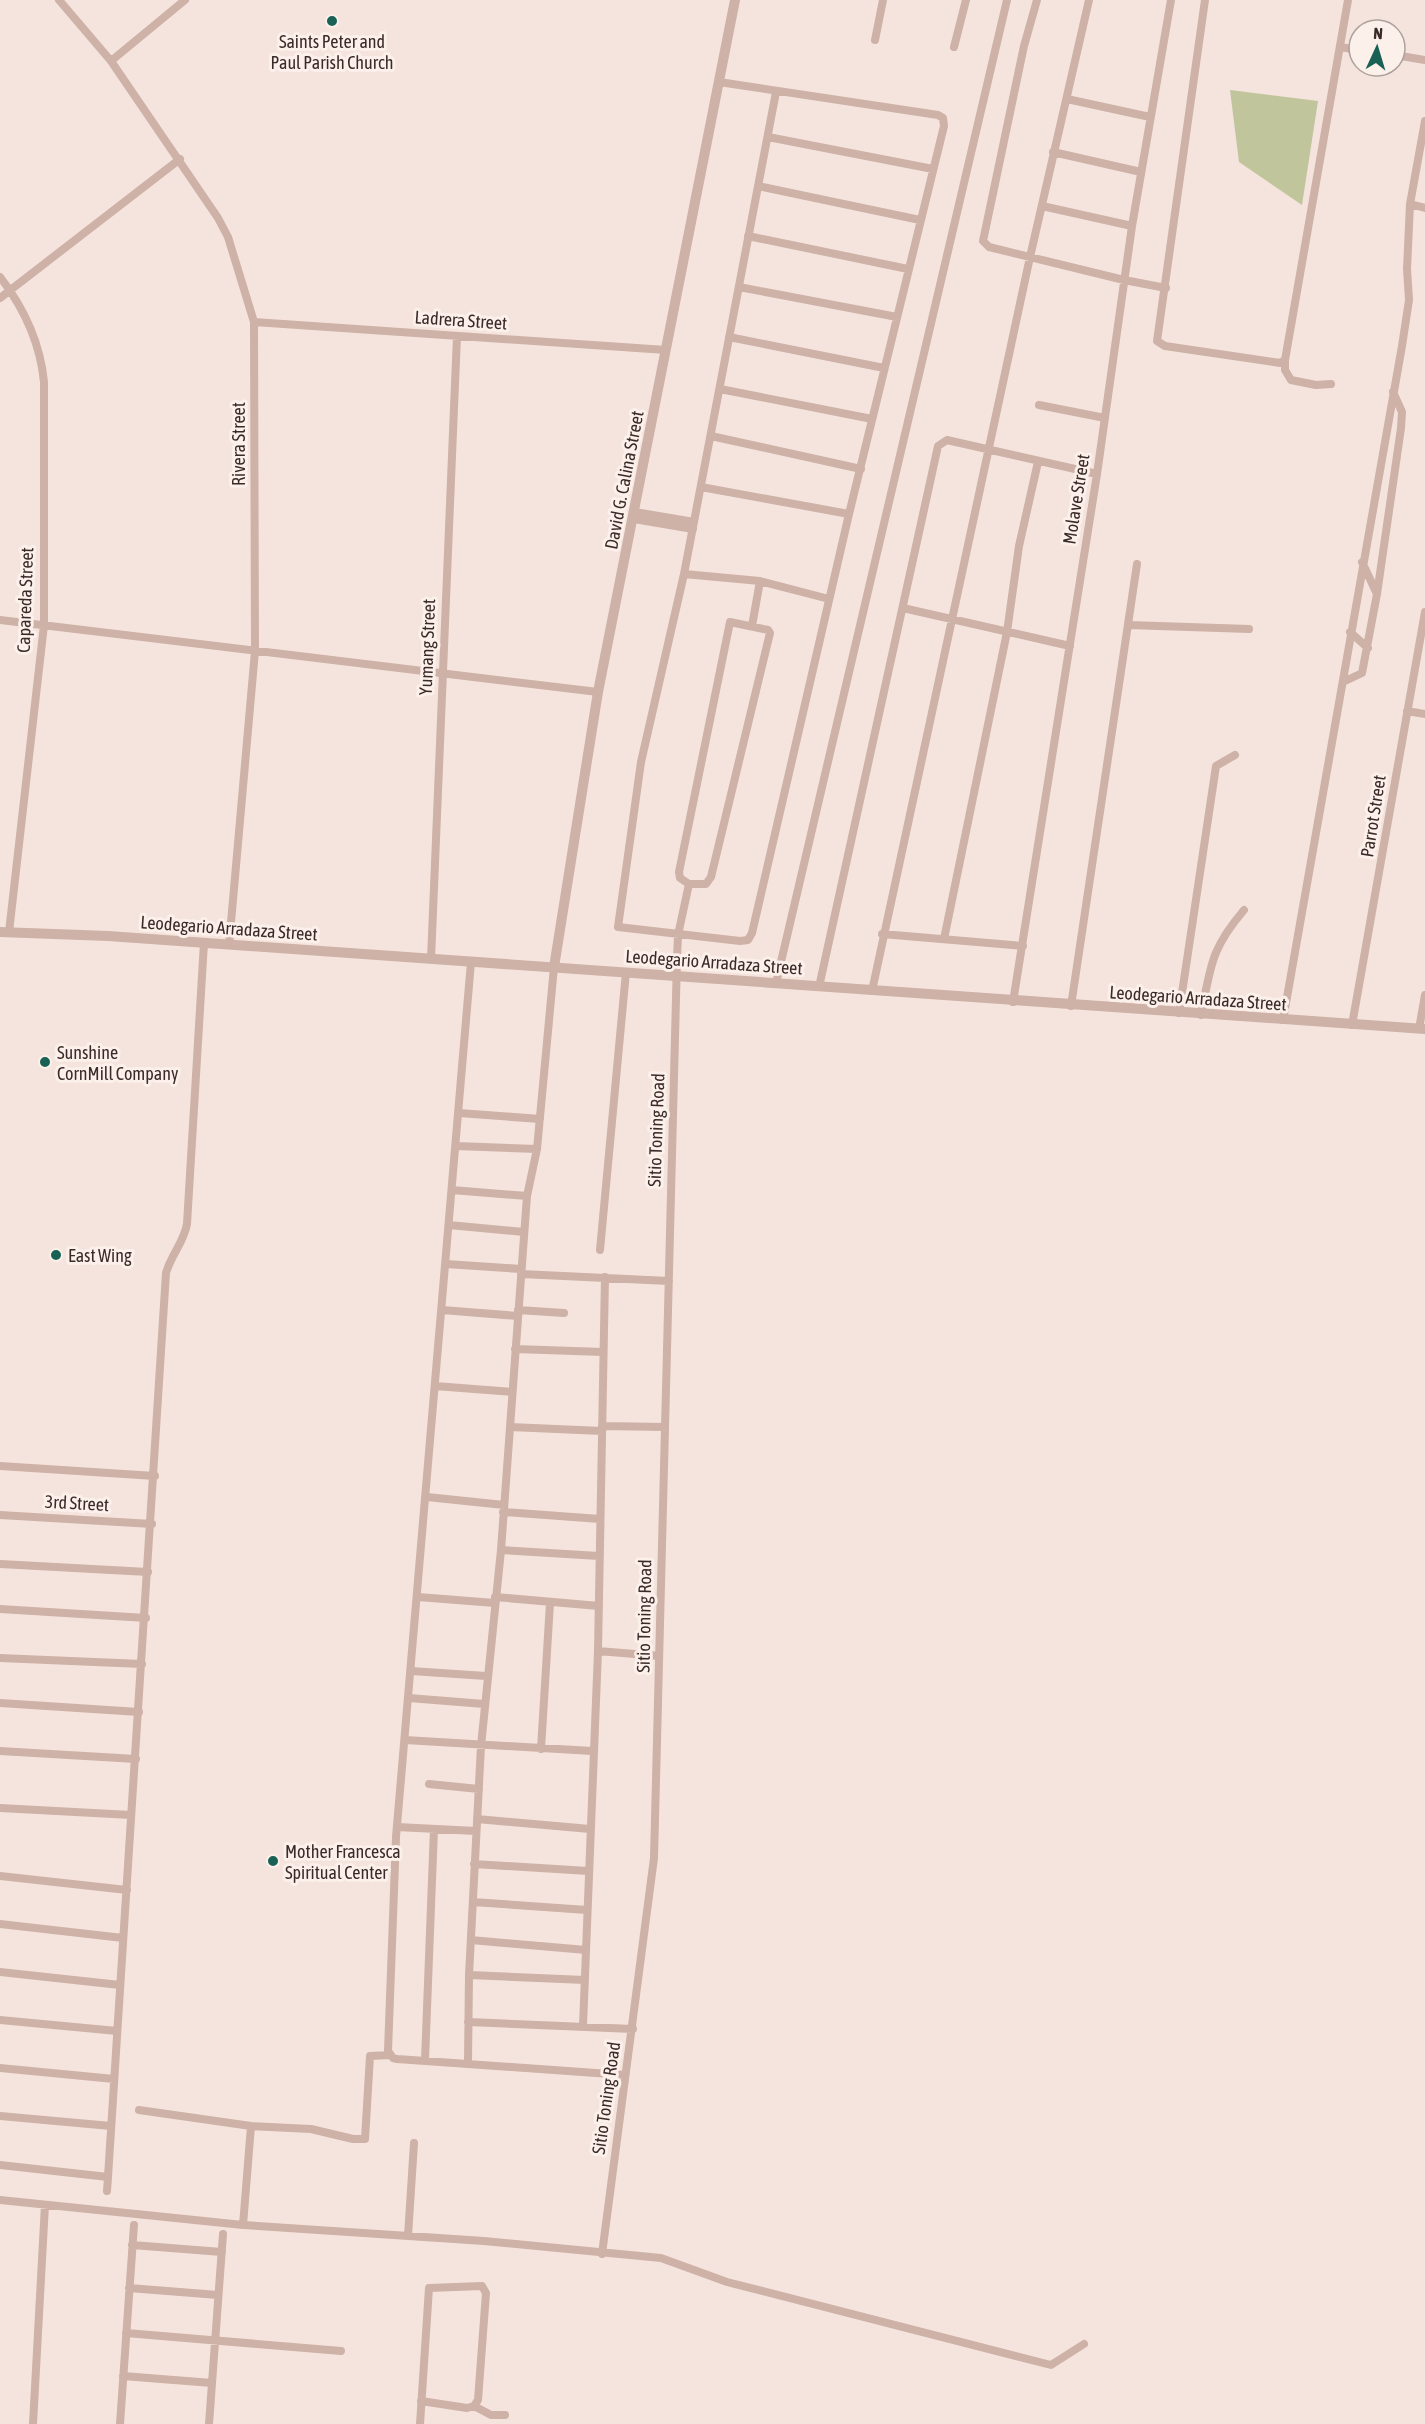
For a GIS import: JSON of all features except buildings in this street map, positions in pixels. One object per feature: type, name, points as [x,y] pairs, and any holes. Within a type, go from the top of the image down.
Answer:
[{"type":"street","name":"Rivera Street","points":[[59,0],[111,61],[180,159],[228,237],[254,322],[255,651],[229,945]]},
{"type":"street","points":[[111,61],[185,0]]},
{"type":"street","name":"David G. Calina Street","points":[[554,967],[598,692],[735,0]]},
{"type":"street","points":[[875,40],[883,0]]},
{"type":"street","points":[[954,46],[966,0]]},
{"type":"street","points":[[776,983],[1007,0]]},
{"type":"street","points":[[1036,0],[982,237],[984,244],[1124,280],[1166,288]]},
{"type":"street","points":[[872,991],[882,934],[1030,257],[1089,0]]},
{"type":"street","name":"Molave Street","points":[[1014,1002],[1097,474],[1132,226],[1171,0]]},
{"type":"street","points":[[1205,0],[1166,288],[1157,337],[1160,345],[1257,361],[1280,363],[1286,360]]},
{"type":"street","points":[[1331,384],[1292,380],[1285,370],[1348,0]]},
{"type":"street","points":[[1340,46],[1347,47]]},
{"type":"street","points":[[1407,57],[1425,60]]},
{"type":"street","points":[[719,82],[938,115],[943,118],[944,126],[849,514],[752,933],[748,940],[740,941],[618,927],[640,762],[684,574],[776,92]]},
{"type":"street","points":[[1067,99],[1150,117]]},
{"type":"street","points":[[1283,1020],[1409,300],[1407,270],[1410,204],[1425,121]]},
{"type":"street","points":[[768,137],[933,169]]},
{"type":"street","points":[[1053,152],[1141,172]]},
{"type":"street","points":[[0,298],[180,159]]},
{"type":"street","points":[[758,186],[920,220]]},
{"type":"street","points":[[1410,204],[1425,208]]},
{"type":"street","points":[[1042,206],[1132,226]]},
{"type":"street","points":[[748,236],[908,270]]},
{"type":"street","name":"Capareda Street","points":[[0,277],[28,321],[42,360],[44,625],[4,932]]},
{"type":"street","points":[[739,287],[897,317]]},
{"type":"street","name":"Ladrera Street","points":[[254,322],[666,350]]},
{"type":"street","name":"Yumang Street","points":[[430,959],[457,336]]},
{"type":"street","points":[[729,337],[885,369]]},
{"type":"street","points":[[720,389],[872,419]]},
{"type":"street","points":[[1343,682],[1362,673],[1368,648],[1401,428],[1400,409],[1393,392]]},
{"type":"street","points":[[1039,405],[1105,418]]},
{"type":"street","points":[[1388,418],[1400,409]]},
{"type":"street","points":[[711,436],[861,469]]},
{"type":"street","points":[[819,987],[938,446],[947,440],[1097,474]]},
{"type":"street","points":[[944,939],[1007,632],[1019,546],[1038,462]]},
{"type":"street","points":[[701,487],[849,514]]},
{"type":"street","points":[[634,515],[693,525]]},
{"type":"street","points":[[1362,562],[1377,594]]},
{"type":"street","points":[[1071,1006],[1137,564]]},
{"type":"street","points":[[684,574],[760,581],[829,599]]},
{"type":"street","points":[[752,626],[760,581]]},
{"type":"street","points":[[903,608],[1070,646]]},
{"type":"street","name":"Parrot Street","points":[[1352,1025],[1425,612]]},
{"type":"street","points":[[0,620],[598,692]]},
{"type":"street","points":[[730,622],[768,630],[770,633],[709,883],[689,884],[680,878],[679,872],[730,622]]},
{"type":"street","points":[[1128,625],[1250,629]]},
{"type":"street","points":[[1350,633],[1368,648]]},
{"type":"street","points":[[1407,711],[1425,714]]},
{"type":"street","points":[[1179,1013],[1216,766],[1219,762],[1235,755]]},
{"type":"street","name":"Sitio Toning Road","points":[[602,2254],[654,1858],[678,935],[689,884]]},
{"type":"street","points":[[1202,1015],[1214,954],[1227,929],[1244,910]]},
{"type":"street","name":"Leodegario Arradaza Street","points":[[4,932],[677,975],[1014,1002],[1422,1029]]},
{"type":"street","points":[[882,934],[1023,946]]},
{"type":"street","points":[[107,2191],[146,1618],[166,1273],[170,1259],[186,1235],[204,943]]},
{"type":"street","points":[[390,2055],[397,1827],[471,962]]},
{"type":"street","points":[[468,2063],[474,1864],[486,1676],[501,1550],[527,1196],[537,1149],[554,967]]},
{"type":"street","points":[[600,1250],[626,972]]},
{"type":"street","points":[[1422,1029],[1425,995]]},
{"type":"street","points":[[459,1113],[540,1119]]},
{"type":"street","points":[[456,1146],[537,1149]]},
{"type":"street","points":[[452,1190],[527,1196]]},
{"type":"street","points":[[449,1225],[524,1232]]},
{"type":"street","points":[[446,1264],[605,1278],[669,1281]]},
{"type":"street","points":[[583,2026],[592,1751],[598,1651],[605,1278]]},
{"type":"street","points":[[442,1310],[564,1313]]},
{"type":"street","points":[[515,1349],[603,1352]]},
{"type":"street","points":[[435,1386],[512,1392]]},
{"type":"street","points":[[510,1427],[665,1427]]},
{"type":"street","points":[[0,1466],[155,1476]]},
{"type":"street","points":[[427,1497],[504,1509],[600,1519]]},
{"type":"street","name":"3rd Street","points":[[0,1515],[152,1524]]},
{"type":"street","points":[[501,1550],[599,1557]]},
{"type":"street","points":[[0,1564],[148,1572]]},
{"type":"street","points":[[418,1597],[598,1606]]},
{"type":"street","points":[[541,1749],[550,1603]]},
{"type":"street","points":[[0,1609],[146,1618]]},
{"type":"street","points":[[598,1651],[659,1656]]},
{"type":"street","points":[[0,1658],[142,1664]]},
{"type":"street","points":[[411,1671],[486,1676]]},
{"type":"street","points":[[409,1698],[484,1704]]},
{"type":"street","points":[[0,1703],[139,1713]]},
{"type":"street","points":[[405,1740],[592,1751]]},
{"type":"street","points":[[0,1750],[136,1759]]},
{"type":"street","points":[[429,1784],[479,1789]]},
{"type":"street","points":[[0,1808],[131,1815]]},
{"type":"street","points":[[477,1819],[590,1828]]},
{"type":"street","points":[[397,1827],[476,1831]]},
{"type":"street","points":[[425,2060],[434,1829]]},
{"type":"street","points":[[474,1864],[588,1871]]},
{"type":"street","points":[[0,1876],[127,1890]]},
{"type":"street","points":[[473,1902],[587,1910]]},
{"type":"street","points":[[0,1924],[123,1938]]},
{"type":"street","points":[[471,1940],[586,1950]]},
{"type":"street","points":[[0,1972],[120,1985]]},
{"type":"street","points":[[469,1975],[585,1980]]},
{"type":"street","points":[[0,2020],[117,2031]]},
{"type":"street","points":[[468,2022],[633,2029]]},
{"type":"street","points":[[139,2110],[251,2126],[311,2129],[352,2139],[365,2139],[370,2056],[390,2055],[397,2059],[624,2075]]},
{"type":"street","points":[[0,2068],[114,2079]]},
{"type":"street","points":[[0,2116],[111,2126]]},
{"type":"street","points":[[243,2225],[251,2126]]},
{"type":"street","points":[[408,2236],[414,2143]]},
{"type":"street","points":[[0,2165],[108,2177]]},
{"type":"street","points":[[0,2200],[243,2225],[408,2236],[675,2262],[727,2282],[1051,2365],[1084,2344]]},
{"type":"street","points":[[33,2424],[45,2205]]},
{"type":"street","points":[[120,2424],[134,2225]]},
{"type":"street","points":[[209,2424],[223,2234]]},
{"type":"street","points":[[132,2245],[222,2252]]},
{"type":"street","points":[[420,2424],[429,2288],[476,2284],[485,2288],[479,2392],[474,2406]]},
{"type":"street","points":[[129,2288],[218,2295]]},
{"type":"street","points":[[126,2333],[340,2351]]},
{"type":"street","points":[[123,2376],[212,2383]]},
{"type":"street","points":[[421,2401],[467,2408],[474,2406],[491,2415],[505,2415]]},
{"type":"green space","points":[[1230,90],[1318,101],[1302,205],[1239,162]]},
{"type":"place","name":"Saints Peter and Paul Parish Church","points":[[332,21]]},
{"type":"place","name":"Sunshine CornMill Company","points":[[45,1062]]},
{"type":"place","name":"East Wing","points":[[56,1255]]},
{"type":"place","name":"Mother Francesca Spiritual Center","points":[[273,1861]]}]
